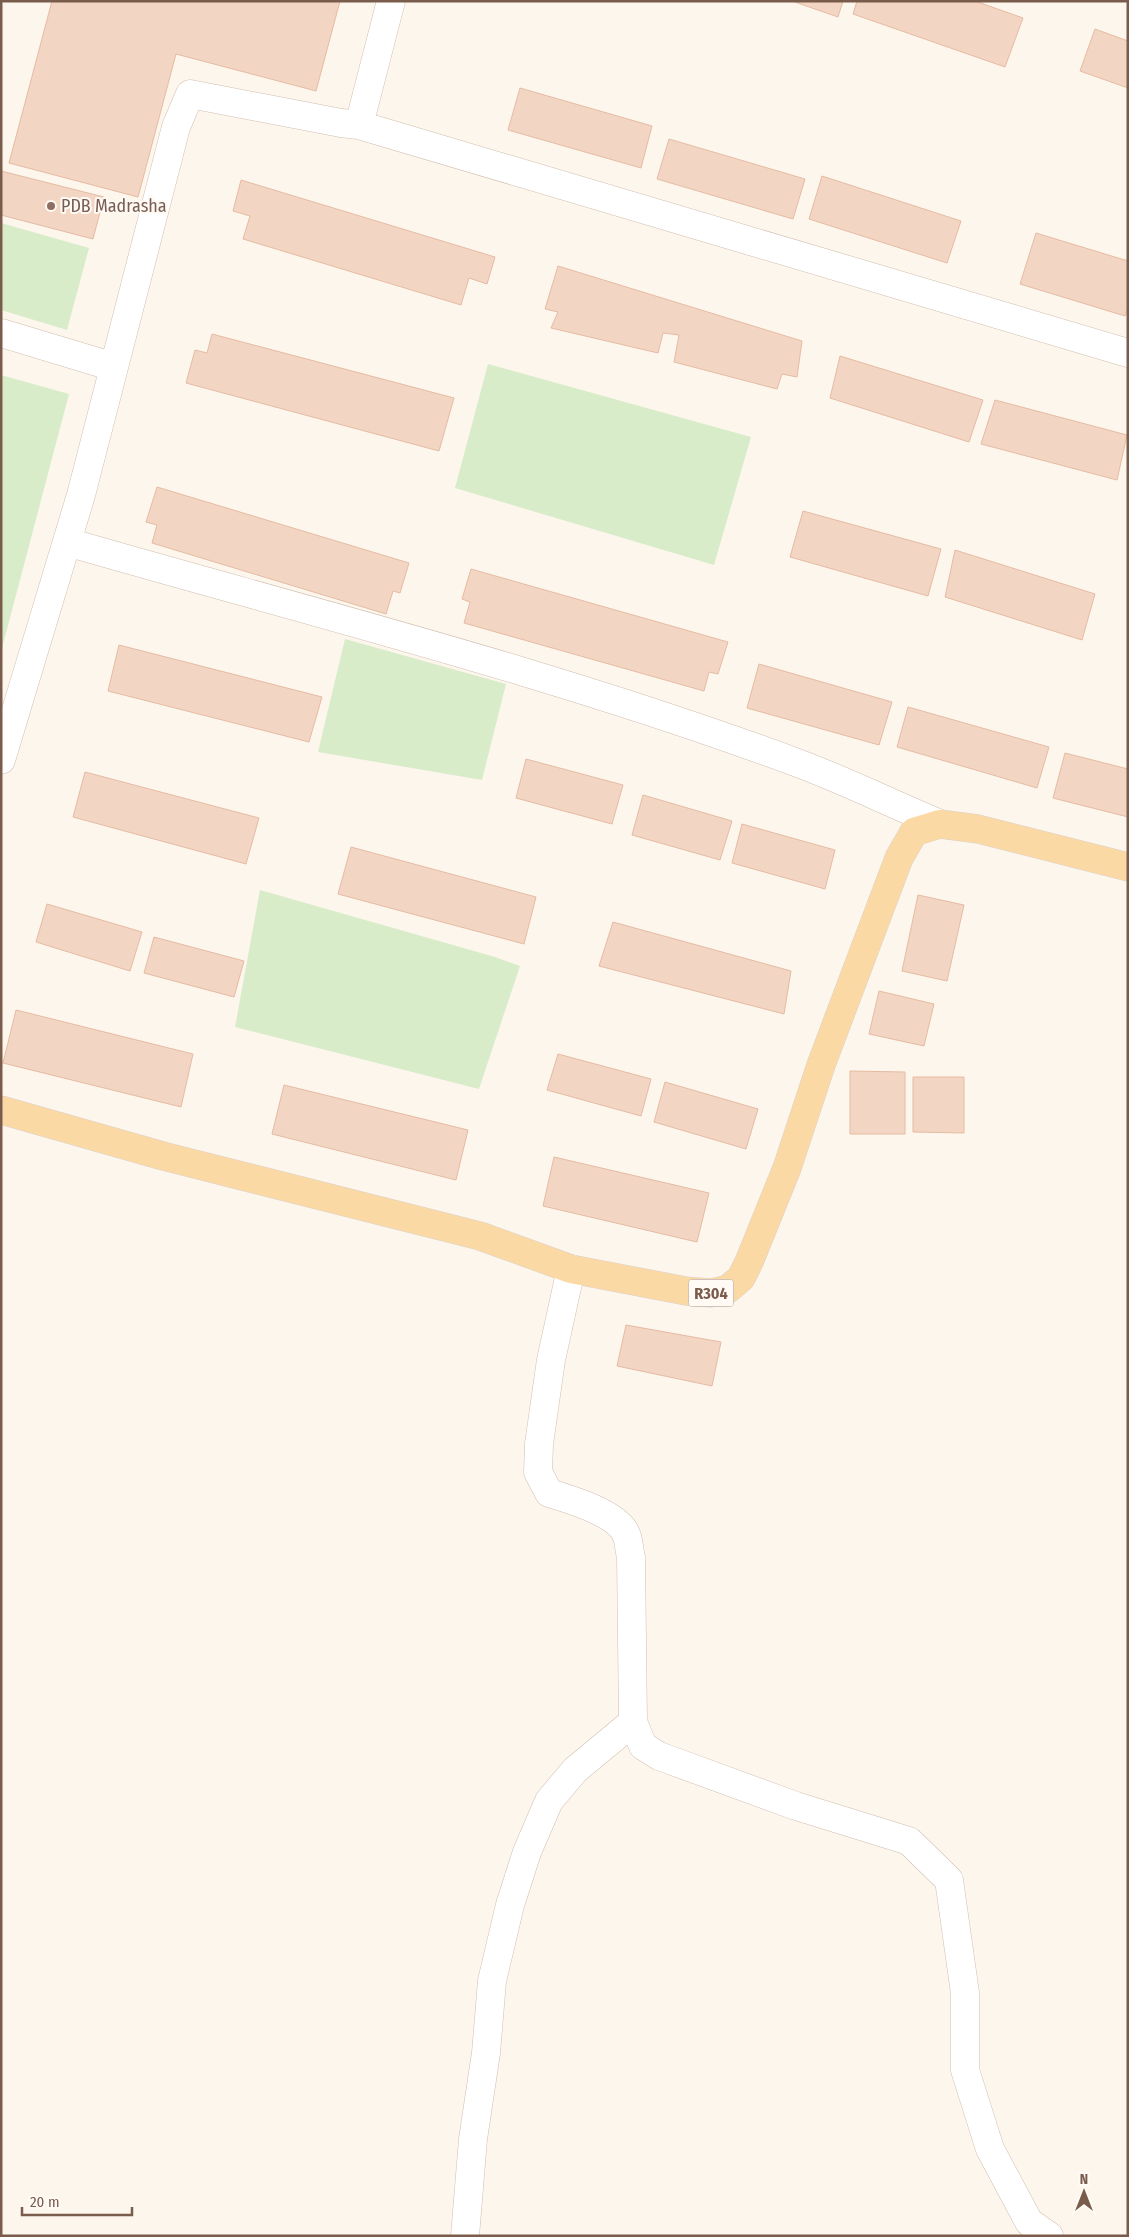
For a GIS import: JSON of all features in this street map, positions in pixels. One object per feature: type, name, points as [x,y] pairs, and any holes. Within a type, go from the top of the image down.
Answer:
[{"type":"main road","name":"R304","points":[[1,1110],[163,1156],[480,1236],[571,1268],[686,1291],[711,1293],[728,1289],[740,1278],[787,1168],[821,1065],[899,858],[914,832],[940,824],[978,829],[1128,867]]},
{"type":"street","points":[[358,125],[391,1]]},
{"type":"street","points":[[1,760],[67,542],[176,127],[190,94],[358,125],[1128,353]]},
{"type":"street","points":[[1,333],[114,367]]},
{"type":"street","points":[[67,542],[302,610],[462,653],[712,733],[797,763],[940,824]]},
{"type":"street","points":[[571,1268],[544,1408],[538,1472],[549,1493],[585,1505],[613,1520],[626,1533],[631,1557],[633,1722],[644,1746],[658,1756],[796,1806],[910,1841],[948,1880],[965,1993],[965,2070],[990,2149],[1029,2222],[1049,2236]]},
{"type":"street","points":[[465,2236],[473,2139],[486,2053],[492,1981],[515,1888],[527,1852],[549,1801],[575,1770],[633,1722]]},
{"type":"green space","points":[[1,223],[89,248],[67,330],[1,310]]},
{"type":"green space","points":[[488,364],[751,437],[714,565],[455,488]]},
{"type":"green space","points":[[1,375],[69,394],[1,652]]},
{"type":"green space","points":[[345,639],[506,684],[482,780],[318,752]]},
{"type":"green space","points":[[260,890],[495,957],[520,966],[479,1089],[235,1027]]},
{"type":"building","points":[[52,1],[340,1],[316,91],[176,54],[138,197],[9,163]]},
{"type":"building","points":[[792,1],[843,1],[838,17]]},
{"type":"building","points":[[857,1],[975,1],[1023,18],[1005,67],[853,14]]},
{"type":"building","points":[[1095,29],[1128,41],[1128,88],[1080,71]]},
{"type":"building","points":[[520,88],[652,126],[641,168],[508,130]]},
{"type":"building","points":[[669,139],[805,179],[793,219],[657,179]]},
{"type":"building","name":"PDB Madrasha","points":[[1,171],[104,197],[93,239],[1,215]]},
{"type":"building","points":[[822,176],[961,221],[947,263],[809,219]]},
{"type":"building","points":[[241,180],[495,257],[487,284],[469,278],[461,305],[243,239],[250,216],[233,211]]},
{"type":"building","points":[[1036,233],[1128,261],[1128,308],[1125,316],[1020,284]]},
{"type":"building","points":[[558,266],[802,341],[797,377],[782,374],[777,389],[674,362],[679,335],[663,333],[658,353],[551,328],[558,312],[545,309]]},
{"type":"building","points":[[212,334],[454,398],[439,451],[186,383],[195,350],[207,353]]},
{"type":"building","points":[[840,356],[983,400],[969,442],[830,398]]},
{"type":"building","points":[[995,400],[1127,435],[1117,480],[981,444]]},
{"type":"building","points":[[157,487],[409,563],[400,593],[393,591],[386,614],[152,543],[157,525],[146,522]]},
{"type":"building","points":[[803,511],[941,549],[928,596],[790,557]]},
{"type":"building","points":[[955,550],[1095,594],[1082,640],[945,597]]},
{"type":"building","points":[[471,569],[728,642],[718,674],[709,672],[704,691],[464,623],[470,602],[462,599]]},
{"type":"building","points":[[119,645],[322,697],[309,742],[108,691]]},
{"type":"building","points":[[759,664],[892,702],[879,745],[747,708]]},
{"type":"building","points":[[908,707],[1049,747],[1037,788],[897,747]]},
{"type":"building","points":[[1065,753],[1128,769],[1128,817],[1053,798]]},
{"type":"building","points":[[526,759],[623,785],[612,824],[516,798]]},
{"type":"building","points":[[85,772],[259,818],[246,864],[73,817]]},
{"type":"building","points":[[643,795],[732,821],[720,860],[632,835]]},
{"type":"building","points":[[742,824],[835,850],[825,889],[732,863]]},
{"type":"building","points":[[351,847],[536,897],[524,944],[338,894]]},
{"type":"building","points":[[918,895],[964,905],[947,981],[902,971]]},
{"type":"building","points":[[47,904],[142,932],[130,971],[36,942]]},
{"type":"building","points":[[613,922],[791,971],[784,1014],[599,966]]},
{"type":"building","points":[[154,937],[244,961],[234,997],[144,973]]},
{"type":"building","points":[[879,991],[934,1004],[924,1046],[869,1034]]},
{"type":"building","points":[[16,1010],[193,1054],[181,1107],[3,1063]]},
{"type":"building","points":[[558,1054],[651,1079],[641,1116],[547,1090]]},
{"type":"building","points":[[850,1071],[905,1072],[905,1134],[850,1134]]},
{"type":"building","points":[[913,1077],[964,1077],[964,1133],[913,1132]]},
{"type":"building","points":[[665,1082],[758,1109],[746,1149],[654,1122]]},
{"type":"building","points":[[284,1085],[468,1130],[456,1180],[272,1134]]},
{"type":"building","points":[[554,1157],[709,1193],[697,1242],[543,1206]]},
{"type":"building","points":[[626,1325],[721,1342],[712,1386],[617,1366]]},
{"type":"place","name":"PDB Madrasha","points":[[51,206]]}]
